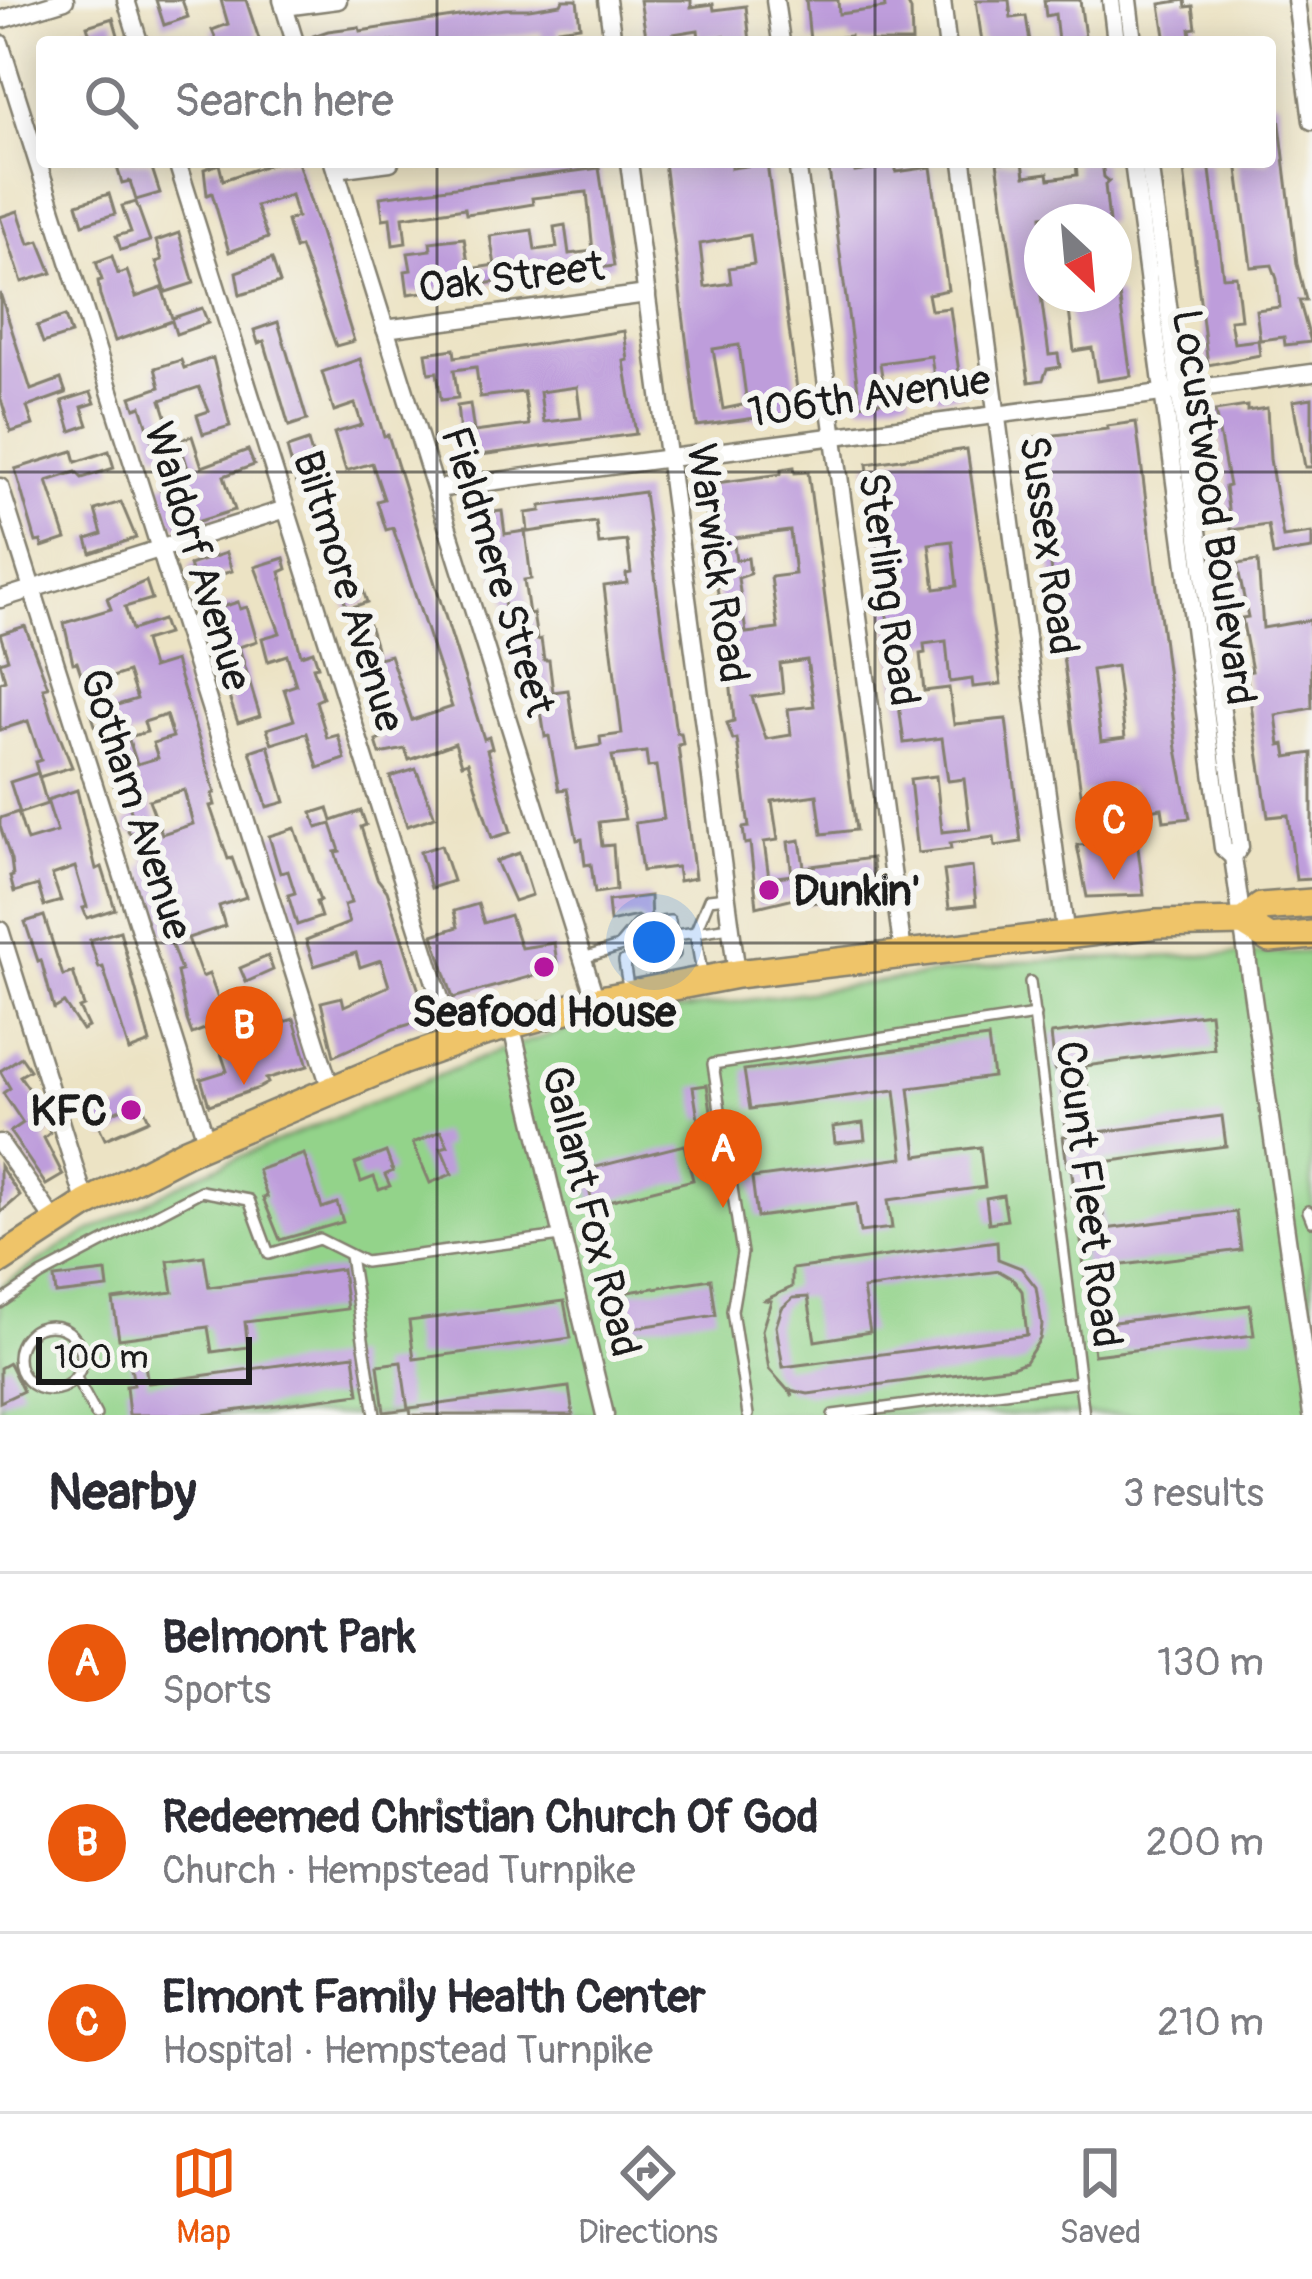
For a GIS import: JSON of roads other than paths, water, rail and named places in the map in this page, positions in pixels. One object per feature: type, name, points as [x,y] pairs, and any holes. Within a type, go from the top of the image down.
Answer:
[{"type":"main road","points":[[1243,922],[1261,907],[1312,903]]},
{"type":"main road","points":[[0,1260],[86,1204],[208,1143],[454,1042],[596,1001],[737,974],[1156,924],[1243,922],[1270,939],[1312,935]]},
{"type":"street","points":[[0,20],[64,0]]},
{"type":"street","points":[[126,0],[137,36]]},
{"type":"street","points":[[293,36],[283,4],[338,0]]},
{"type":"street","points":[[607,0],[612,36]]},
{"type":"street","points":[[775,0],[780,36]]},
{"type":"street","points":[[942,0],[946,36]]},
{"type":"street","points":[[1111,0],[1115,36]]},
{"type":"street","points":[[1128,0],[1132,36]]},
{"type":"street","points":[[1296,0],[1312,121]]},
{"type":"street","name":"Waldorf Avenue","points":[[0,43],[36,158]]},
{"type":"street","name":"Waldorf Avenue","points":[[39,168],[331,1090]]},
{"type":"street","name":"Biltmore Avenue","points":[[179,168],[454,1042]]},
{"type":"street","name":"Fieldmere Street","points":[[335,168],[596,1001]]},
{"type":"street","name":"Warwick Road","points":[[630,168],[737,974]]},
{"type":"street","name":"Sterling Road","points":[[798,168],[903,953]]},
{"type":"street","name":"Sussex Road","points":[[964,168],[1066,937]]},
{"type":"street","name":"Locustwood Boulevard","points":[[1133,168],[1240,848],[1233,857],[1312,1415]]},
{"type":"street","name":"Locustwood Boulevard","points":[[1150,168],[1171,392]]},
{"type":"street","name":"Oak Street","points":[[385,328],[646,294]]},
{"type":"street","name":"106th Avenue","points":[[436,489],[1312,373]]},
{"type":"street","name":"Gotham Avenue","points":[[0,487],[208,1143]]},
{"type":"street","points":[[0,599],[286,509]]},
{"type":"street","points":[[0,930],[86,1204]]},
{"type":"street","name":"Gallant Fox Road","points":[[511,1024],[605,1415]]},
{"type":"street","points":[[0,1143],[56,1223]]},
{"type":"lane","points":[[703,979],[695,932],[710,899],[726,897]]},
{"type":"lane","points":[[624,961],[675,954],[667,937],[670,921],[661,922]]},
{"type":"lane","points":[[621,943],[637,925]]},
{"type":"lane","points":[[667,937],[730,927]]},
{"type":"lane","points":[[583,958],[638,940]]},
{"type":"lane","points":[[621,943],[629,993]]},
{"type":"lane","points":[[667,955],[672,985]]},
{"type":"lane","name":"Count Fleet Road","points":[[1030,982],[1084,1415]]},
{"type":"lane","points":[[748,1415],[732,1311],[742,1253],[713,1064],[1035,1015]]},
{"type":"lane","points":[[0,1303],[41,1275],[201,1191],[249,1200],[268,1254],[319,1239],[365,1262],[561,1236]]},
{"type":"lane","points":[[350,1256],[375,1415]]},
{"type":"lane","points":[[76,1378],[57,1390],[35,1387],[20,1370],[24,1339],[50,1325],[77,1339],[83,1358],[76,1378],[96,1415]]},
{"type":"lane","points":[[833,1415],[1080,1382]]},
{"type":"place","name":"Elmont Family Health Center","points":[[1114,880]]},
{"type":"place","name":"Dunkin'","points":[[769,890]]},
{"type":"place","name":"Seafood House","points":[[544,967]]},
{"type":"place","name":"Redeemed Christian Church Of God","points":[[244,1085]]},
{"type":"place","name":"KFC","points":[[131,1110]]},
{"type":"place","name":"Belmont Park","points":[[723,1208]]}]
